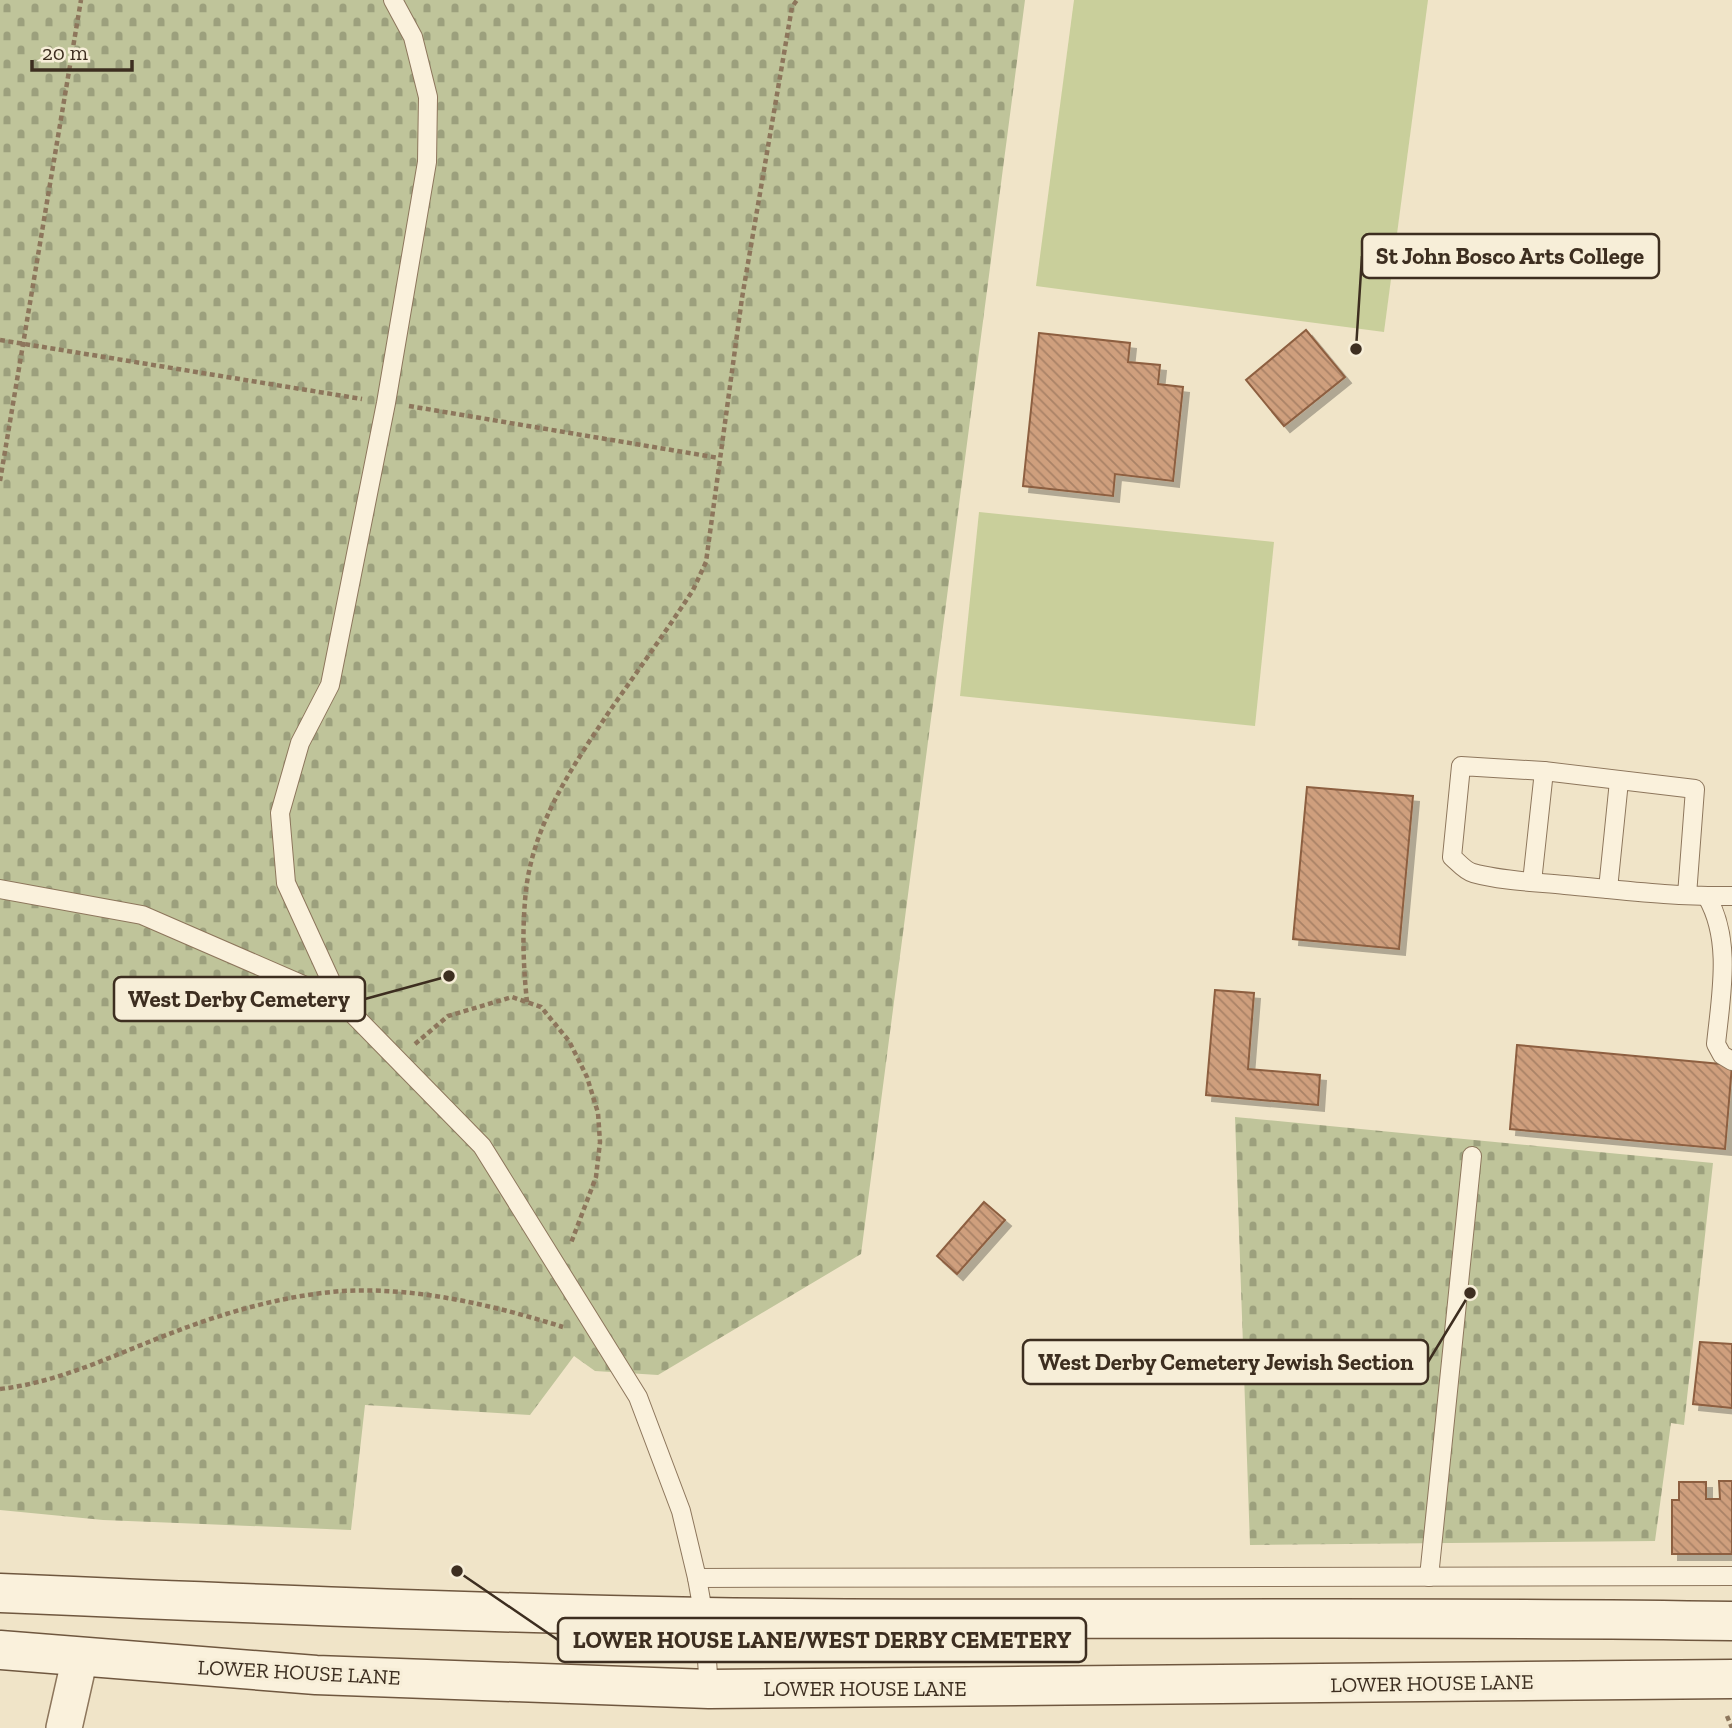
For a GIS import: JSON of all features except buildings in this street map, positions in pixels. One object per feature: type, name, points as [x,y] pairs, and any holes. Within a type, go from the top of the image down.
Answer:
[{"type":"street","points":[[0,1593],[320,1607],[704,1617],[1524,1617],[1732,1621]]},
{"type":"street","name":"LOWER HOUSE LANE","points":[[0,1650],[316,1675],[709,1689],[1732,1679]]},
{"type":"street","points":[[64,1728],[80,1657]]},
{"type":"lane","points":[[393,0],[413,37],[428,97],[427,162],[386,403],[330,685],[300,743],[280,813],[286,883],[340,1001],[482,1146],[599,1331],[638,1398],[681,1511],[704,1617],[709,1689]]},
{"type":"lane","points":[[1687,895],[1695,789],[1544,771],[1461,766],[1452,857],[1470,873],[1608,889],[1707,897],[1732,896]]},
{"type":"lane","points":[[1532,882],[1544,771]]},
{"type":"lane","points":[[1608,889],[1619,781]]},
{"type":"lane","points":[[0,889],[142,915],[340,1001]]},
{"type":"lane","points":[[1707,897],[1724,936],[1726,952],[1716,1044],[1722,1055],[1732,1061]]},
{"type":"lane","points":[[1429,1577],[1472,1156]]},
{"type":"lane","points":[[697,1578],[1732,1576]]},
{"type":"path","points":[[0,481],[81,0]]},
{"type":"path","points":[[527,1002],[522,947],[526,887],[552,803],[574,763],[693,590],[706,562],[742,298],[792,7],[791,0]]},
{"type":"path","points":[[792,7],[797,0]]},
{"type":"path","points":[[398,1059],[448,1016],[512,997],[541,1007],[569,1041],[587,1077],[598,1113],[600,1142],[596,1177],[560,1269]]},
{"type":"path","points":[[0,1389],[17,1387],[97,1363],[179,1330],[242,1310],[343,1291],[391,1291],[458,1300],[506,1310],[570,1329],[599,1331]]},
{"type":"green space","points":[[0,0],[1025,0],[861,1254],[658,1375],[595,1371],[574,1356],[530,1415],[365,1405],[351,1530],[103,1520],[0,1510]]},
{"type":"green space","points":[[1074,0],[1428,0],[1384,332],[1036,286]]},
{"type":"green space","points":[[979,512],[1274,542],[1255,726],[960,696]]},
{"type":"green space","points":[[1235,1117],[1713,1163],[1684,1425],[1671,1423],[1655,1541],[1250,1545]]},
{"type":"place","name":"St John Bosco Arts College","points":[[1356,349]]},
{"type":"place","name":"West Derby Cemetery","points":[[449,976]]},
{"type":"place","name":"West Derby Cemetery Jewish Section","points":[[1470,1293]]},
{"type":"place","name":"LOWER HOUSE LANE/WEST DERBY CEMETERY","points":[[457,1571]]}]
